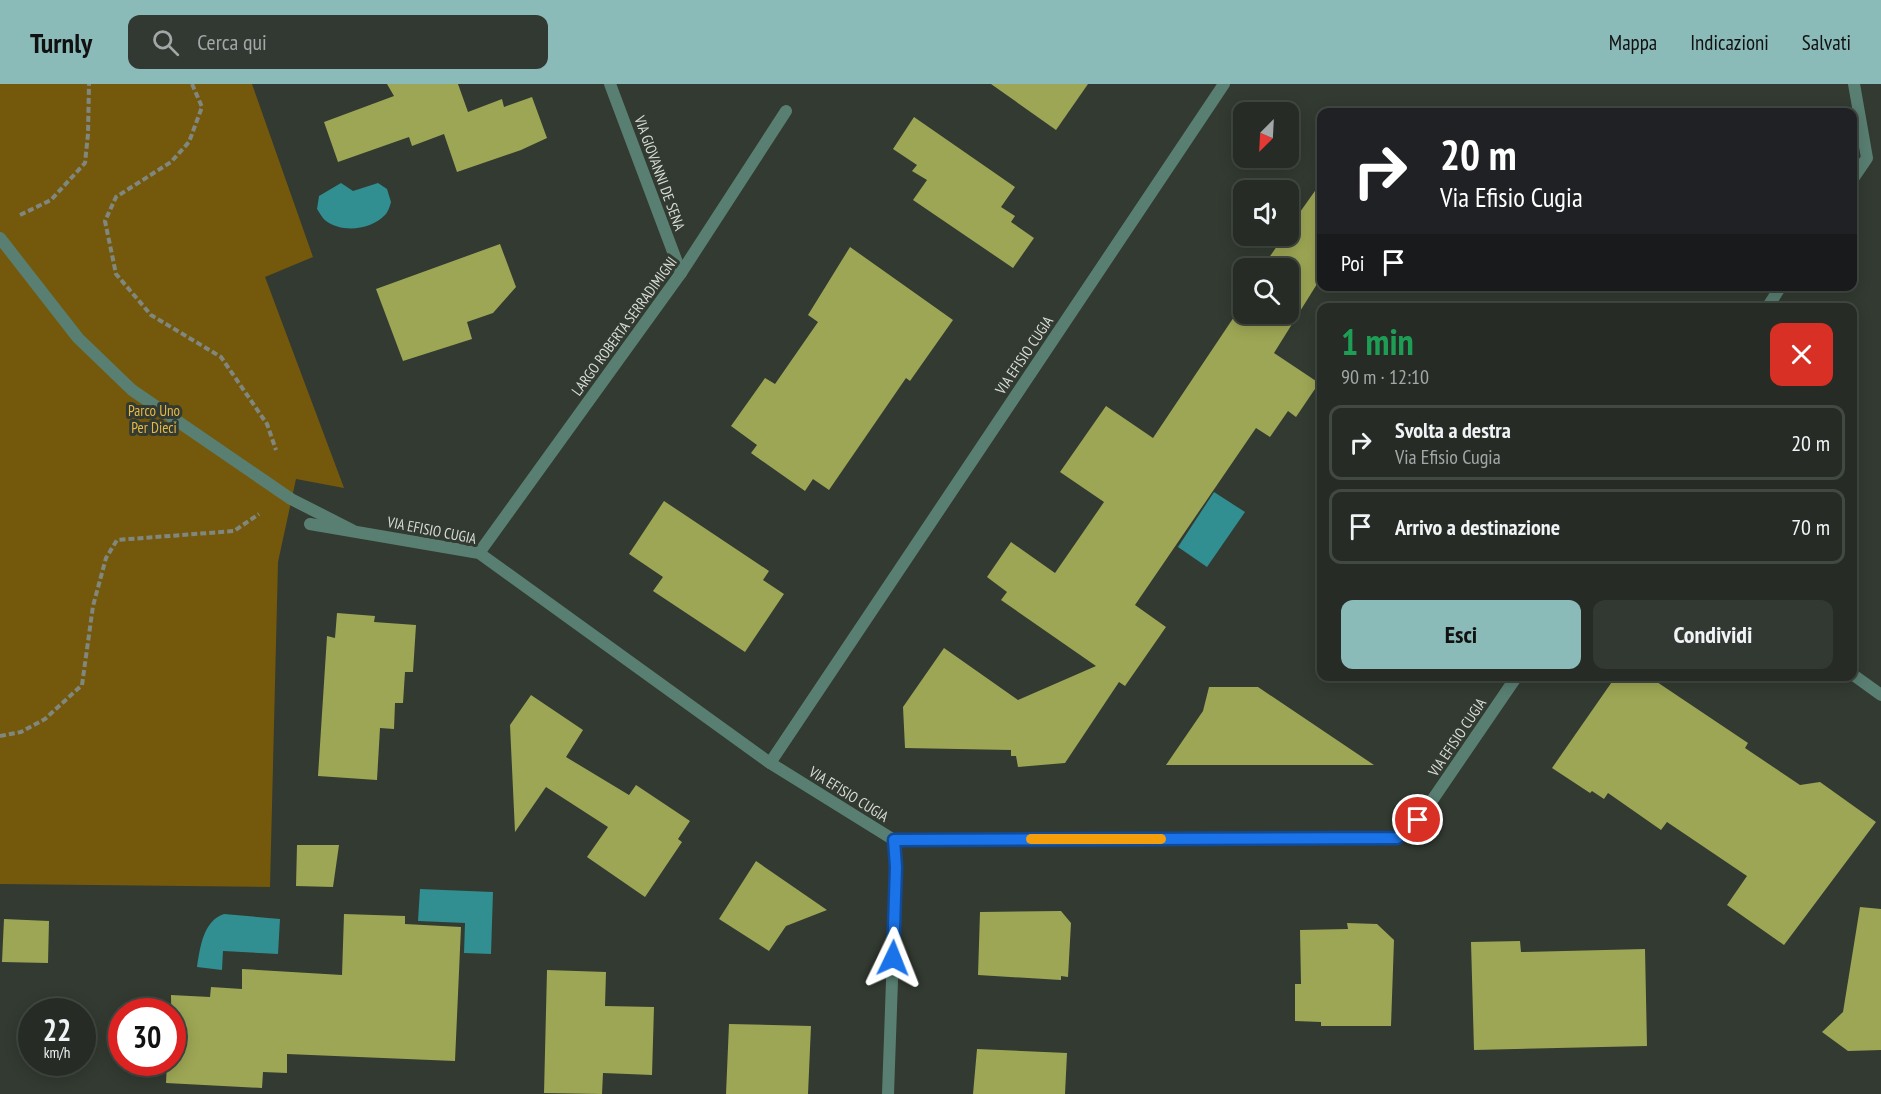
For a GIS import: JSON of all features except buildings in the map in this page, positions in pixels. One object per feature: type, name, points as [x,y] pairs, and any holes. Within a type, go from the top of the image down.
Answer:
[{"type":"street","name":"VIA GIOVANNI DE SENA","points":[[610,84],[681,273]]},
{"type":"street","name":"VIA EFISIO CUGIA","points":[[770,763],[1224,84]]},
{"type":"street","points":[[1854,84],[1867,158],[1857,173]]},
{"type":"street","name":"LARGO ROBERTA SERRADIMIGNI","points":[[479,553],[681,273],[786,111]]},
{"type":"street","points":[[0,238],[78,338],[132,390],[291,499],[356,532]]},
{"type":"street","name":"VIA EFISIO CUGIA","points":[[310,524],[479,553],[770,763],[894,840],[1397,838],[1418,820],[1513,681]]},
{"type":"street","points":[[1857,678],[1881,695]]},
{"type":"street","points":[[888,1094],[896,867],[894,840]]},
{"type":"path","points":[[10,220],[51,200],[85,163],[89,84]]},
{"type":"path","points":[[0,736],[21,732],[45,718],[82,685],[93,606],[106,558],[117,540],[234,531],[259,515],[283,470],[267,424],[222,357],[151,315],[116,274],[105,221],[116,196],[171,162],[189,142],[202,107],[192,84]]},
{"type":"green space","name":"Parco Uno Per Dieci","points":[[0,84],[252,84],[313,257],[265,277],[344,488],[296,479],[278,562],[270,887],[0,884]]},
{"type":"water","points":[[341,183],[353,191],[378,183],[387,189],[391,202],[385,215],[372,224],[356,228],[340,227],[326,221],[317,209],[319,196]]},
{"type":"water","points":[[1214,492],[1245,512],[1207,567],[1178,547]]},
{"type":"water","points":[[420,889],[493,892],[491,954],[464,953],[465,923],[418,921]]},
{"type":"water","points":[[224,914],[280,919],[278,954],[223,951],[222,970],[197,967],[201,944],[207,929],[211,923]]},
{"type":"slow traffic","points":[[1031,839],[1161,839]]},
{"type":"route","points":[[893,958],[896,867],[894,840],[1397,838],[1418,820]]}]
